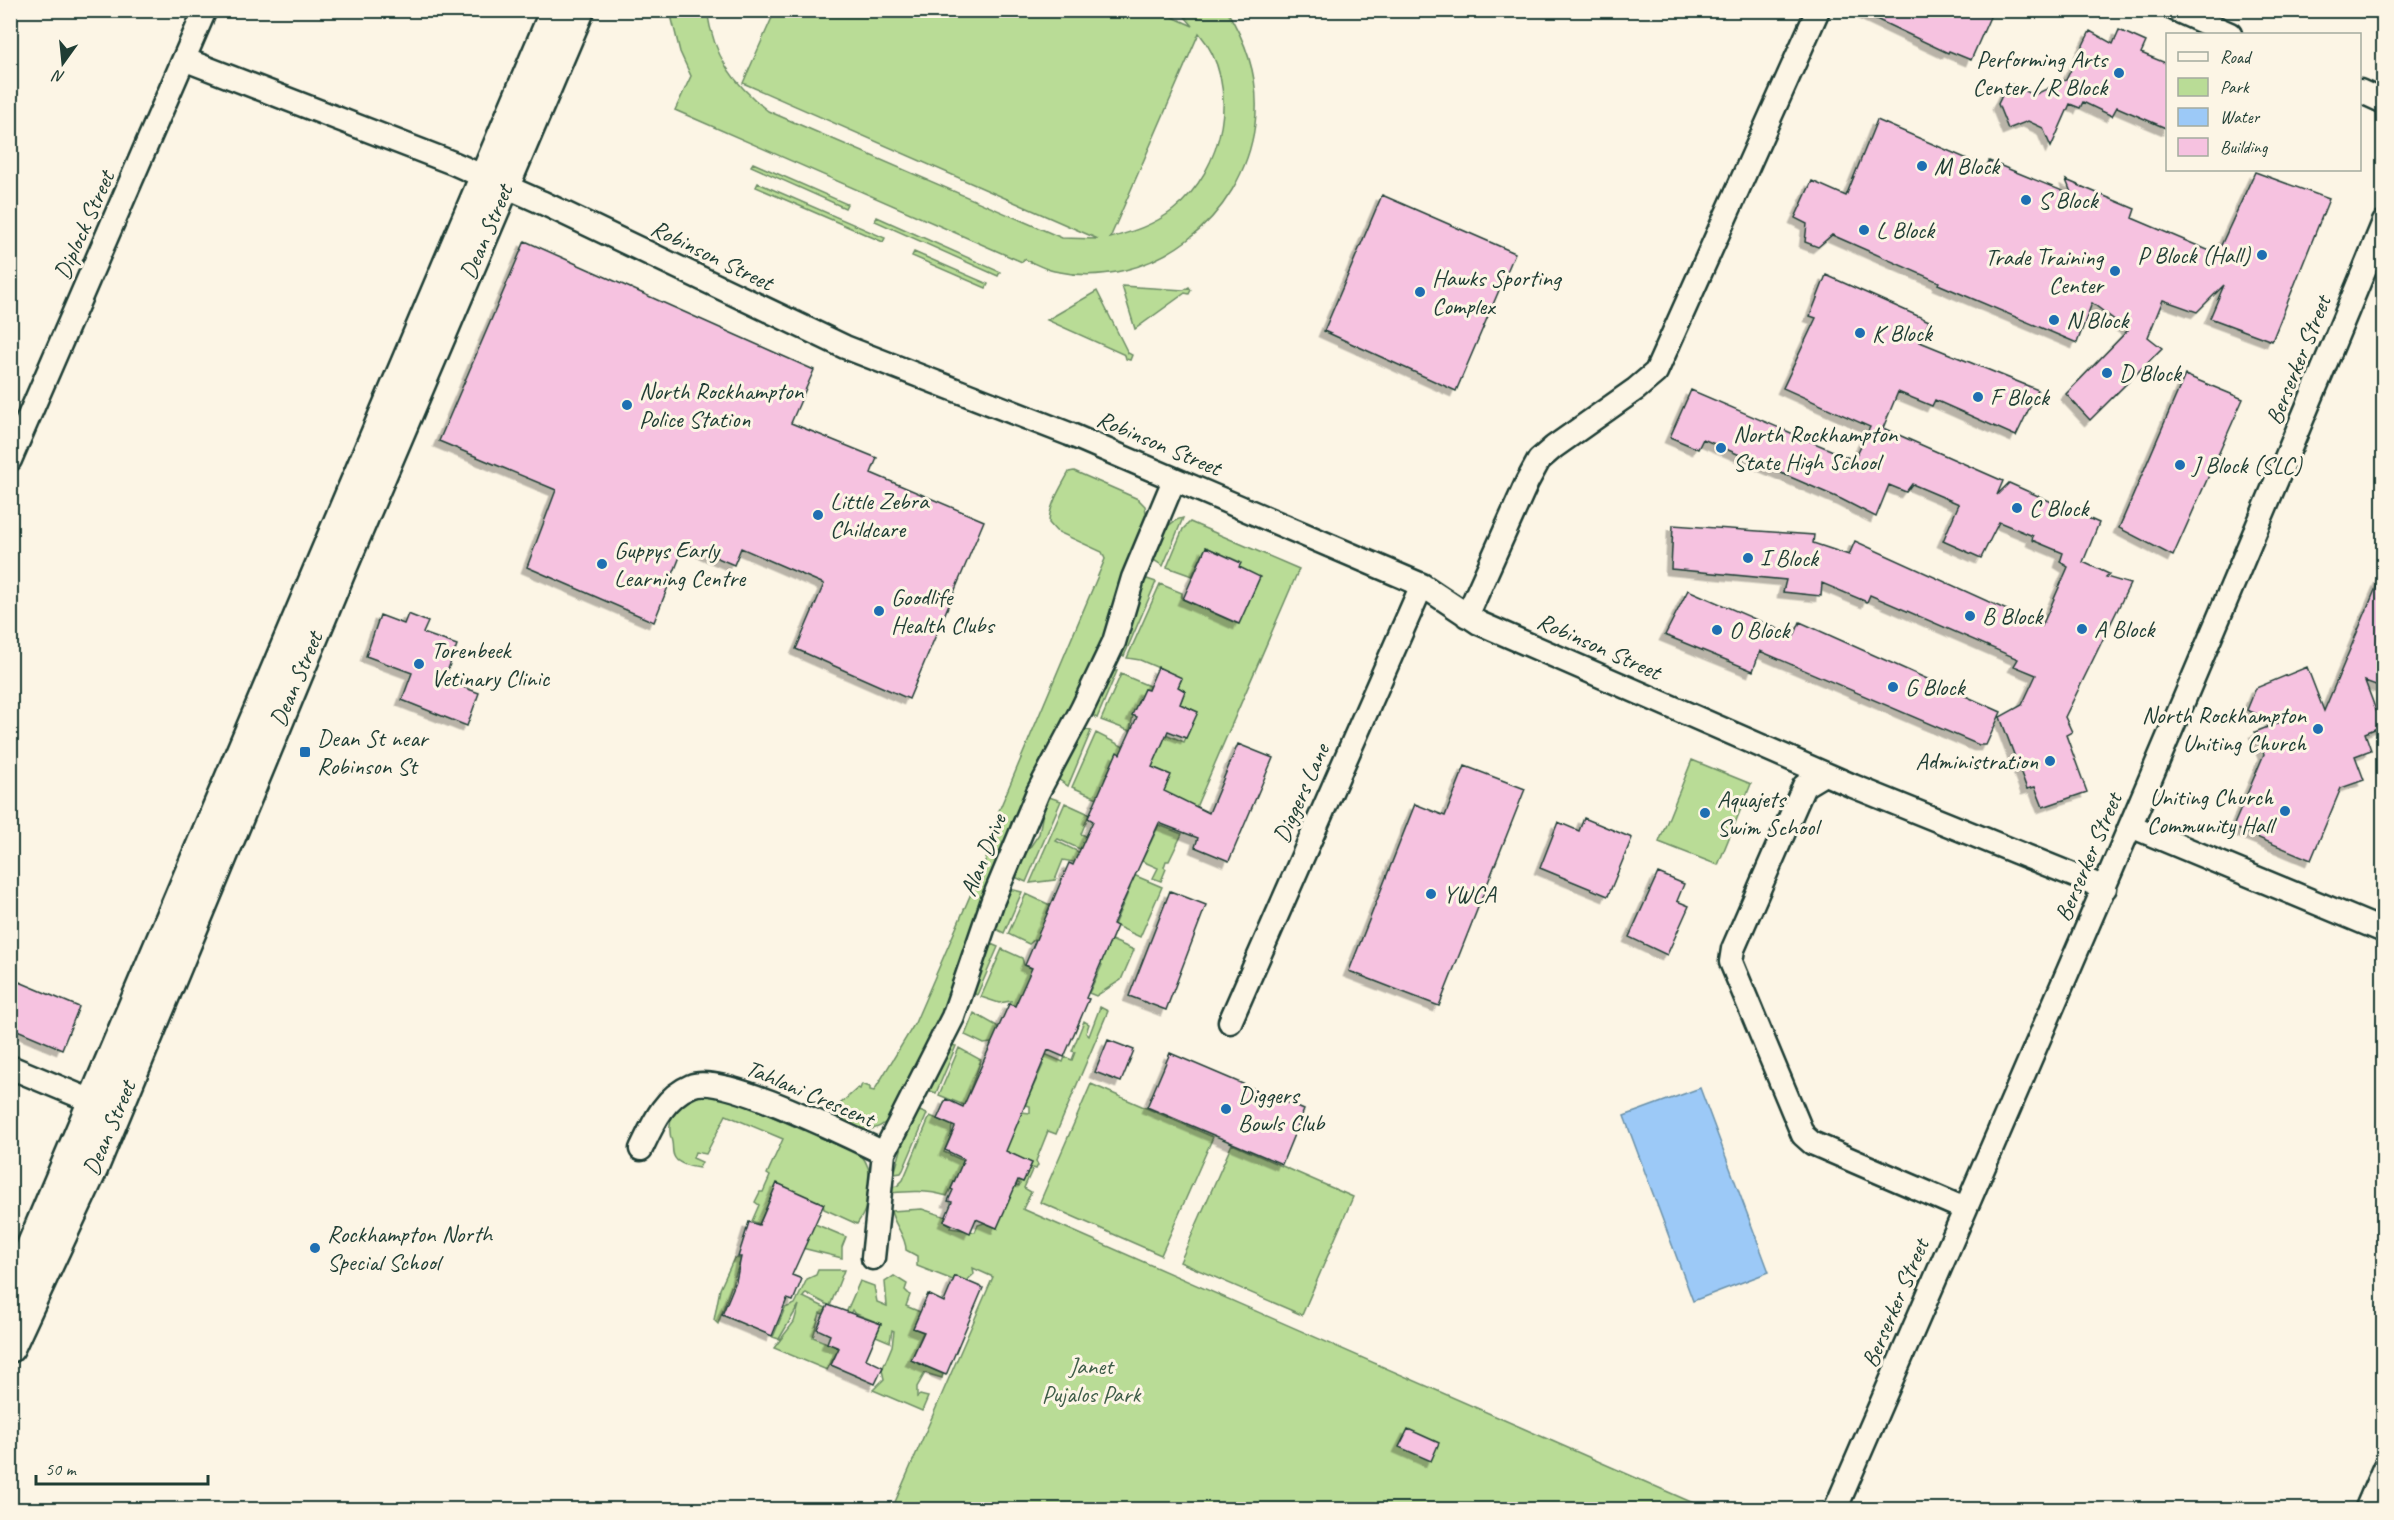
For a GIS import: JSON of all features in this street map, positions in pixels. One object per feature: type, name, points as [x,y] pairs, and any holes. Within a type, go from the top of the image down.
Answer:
[{"type":"main road","name":"Dean Street","points":[[10,1296],[105,1107],[342,569],[495,182],[555,10]]},
{"type":"main road","name":"Dean Street","points":[[495,182],[580,10]]},
{"type":"main road","name":"Dean Street","points":[[10,1348],[94,1167],[105,1107]]},
{"type":"street","name":"Diplock Street","points":[[10,460],[186,60],[205,10]]},
{"type":"street","points":[[1467,616],[1539,460],[1656,372],[1818,10]]},
{"type":"street","points":[[2176,10],[2228,33]]},
{"type":"street","name":"Robinson Street","points":[[186,60],[453,163],[845,347],[1069,434],[1422,585],[1467,616],[1490,628],[1824,774],[2105,888]]},
{"type":"street","points":[[2361,92],[2384,102]]},
{"type":"street","name":"Berserker Street","points":[[1835,1509],[2105,888],[2384,222]]},
{"type":"street","name":"Alan Drive","points":[[873,1258],[884,1152],[953,1017],[996,892],[1038,792],[1114,642],[1133,578],[1174,480]]},
{"type":"street","name":"Diggers Lane","points":[[1230,1022],[1422,585]]},
{"type":"street","points":[[1824,774],[1804,786],[1733,949],[1731,962],[1803,1135],[1812,1143],[1965,1209]]},
{"type":"street","points":[[2131,826],[2384,931]]},
{"type":"street","points":[[10,1067],[105,1107]]},
{"type":"street","name":"Tahlani Crescent","points":[[641,1149],[656,1118],[672,1098],[694,1084],[712,1084],[739,1089],[884,1152]]},
{"type":"street","points":[[2366,1509],[2384,1468]]},
{"type":"green space","points":[[670,11],[707,11],[714,42],[727,67],[744,90],[768,111],[1062,238],[1098,239],[743,83],[775,11],[1159,11],[1193,26],[1180,11],[1227,11],[1241,37],[1251,65],[1256,94],[1255,124],[1247,158],[1232,190],[1211,218],[1186,241],[1157,259],[1124,270],[1090,275],[1054,271],[1024,259],[1022,262],[675,110],[691,76],[680,52]],"holes":[[[1199,33],[1212,54],[1220,77],[1223,101],[1221,126],[1215,150],[1205,173],[1191,193],[1166,215],[1143,227],[1110,238]]]},
{"type":"green space","points":[[753,163],[847,204],[845,208],[751,166]]},
{"type":"green space","points":[[758,183],[885,238],[883,242],[756,187]]},
{"type":"green space","points":[[877,217],[1000,272],[998,276],[875,221]]},
{"type":"green space","points":[[914,252],[988,284],[986,288],[912,256]]},
{"type":"green space","points":[[1122,286],[1184,290],[1189,287],[1191,290],[1189,294],[1185,293],[1135,329]]},
{"type":"green space","points":[[1097,291],[1128,353],[1132,355],[1130,360],[1126,359],[1125,355],[1047,320]]},
{"type":"green space","points":[[1074,471],[1138,499],[1145,506],[1147,520],[1095,658],[1026,799],[1011,822],[1008,842],[942,1016],[891,1117],[878,1127],[857,1128],[834,1119],[840,1104],[858,1088],[860,1089],[862,1084],[874,1091],[915,1023],[998,831],[998,813],[1105,559],[1102,552],[1056,531],[1049,523],[1056,496],[1069,472]]},
{"type":"green space","points":[[1183,518],[1163,566],[1152,559],[1157,546],[1171,523]]},
{"type":"green space","points":[[1190,522],[1299,569],[1190,821],[1095,797],[1072,787],[1096,733],[1124,747],[1120,754],[1117,753],[1105,779],[1180,810],[1184,801],[1163,792],[1170,775],[1152,767],[1163,742],[1136,721],[1184,742],[1197,712],[1180,704],[1185,691],[1178,687],[1182,678],[1140,660],[1127,658],[1160,584],[1182,593],[1182,599],[1238,624],[1259,577],[1239,567],[1240,562],[1206,547],[1192,576],[1167,567],[1183,529]]},
{"type":"green space","points":[[1144,578],[1156,582],[1124,656],[1120,653]]},
{"type":"green space","points":[[1111,671],[1117,671],[1097,718],[1091,714]]},
{"type":"green space","points":[[1121,674],[1149,686],[1148,690],[1144,689],[1133,715],[1130,731],[1101,720]]},
{"type":"green space","points":[[1084,729],[1091,731],[1068,786],[1058,779]]},
{"type":"green space","name":"Aquajets Swim School","points":[[1692,760],[1751,784],[1718,865],[1659,842]]},
{"type":"green space","points":[[1049,797],[1061,801],[1026,882],[1015,877],[1024,856],[1039,834],[1044,807]]},
{"type":"green space","points":[[1065,803],[1089,814],[1081,834],[1086,836],[1082,850],[1058,839],[1056,841],[1083,854],[1079,863],[1063,860],[1055,880],[1030,883]]},
{"type":"green space","points":[[1159,825],[1182,834],[1169,861],[1166,861],[1164,867],[1166,869],[1161,881],[1153,878],[1158,868],[1142,861]]},
{"type":"green space","points":[[1117,868],[1162,887],[1140,937],[1114,925],[1130,888],[1126,886]]},
{"type":"green space","points":[[1010,889],[1022,892],[1004,933],[996,929]]},
{"type":"green space","points":[[1026,894],[1050,905],[1047,912],[1134,950],[1121,980],[1096,996],[1089,993],[1102,965],[1034,940],[1029,944],[1008,934]]},
{"type":"green space","points":[[991,944],[998,947],[977,995],[973,993]]},
{"type":"green space","points":[[1002,949],[1022,958],[1024,965],[1038,971],[1015,1006],[1010,1004],[1011,1001],[999,1003],[981,997]]},
{"type":"green space","name":"Janet Pujalos Park","points":[[1100,1007],[1108,1011],[1056,1134],[1048,1131],[1036,1161],[1038,1165],[1036,1169],[1033,1168],[1024,1188],[1031,1192],[1023,1209],[1707,1509],[892,1509],[993,1277],[973,1268],[974,1274],[966,1281],[955,1276],[953,1280],[917,1266],[917,1256],[906,1250],[891,1211],[922,1209],[946,1217],[944,1221],[951,1225],[950,1228],[975,1232],[978,1225],[984,1223],[997,1228],[957,1176],[947,1196],[919,1192],[891,1193],[892,1187],[897,1186],[903,1180],[930,1116],[952,1125],[951,1135],[944,1152],[1019,1186],[1020,1184],[1011,1180],[1012,1177],[1023,1182],[1032,1163],[1005,1153],[969,1107],[939,1095],[959,1048],[981,1060],[970,1090],[1021,1112],[1030,1113],[1030,1106],[1025,1105],[1043,1065],[991,1043],[984,1044],[965,1035],[974,1013],[997,1026],[999,1034],[1063,1062],[1065,1057],[1072,1060],[1075,1052],[1072,1051],[1084,1021],[1089,1024],[1086,1033],[1089,1036]]},
{"type":"green space","points":[[951,1045],[956,1046],[936,1093],[928,1090]]},
{"type":"green space","points":[[1091,1084],[1213,1137],[1161,1255],[1040,1202]]},
{"type":"green space","points":[[703,1093],[727,1097],[861,1155],[869,1171],[870,1190],[866,1208],[857,1224],[824,1209],[823,1204],[777,1184],[759,1224],[752,1221],[759,1205],[755,1202],[760,1192],[763,1192],[770,1176],[767,1174],[783,1139],[726,1115],[706,1154],[695,1152],[693,1158],[702,1162],[699,1168],[678,1161],[673,1154],[670,1133],[672,1117],[687,1100]]},
{"type":"green space","points":[[917,1110],[927,1114],[903,1170],[901,1173],[894,1174],[905,1136]]},
{"type":"green space","points":[[1232,1144],[1353,1197],[1302,1315],[1180,1262]]},
{"type":"green space","points":[[815,1224],[846,1237],[842,1247],[842,1258],[802,1248]]},
{"type":"green space","points":[[734,1258],[741,1259],[718,1324],[714,1320],[720,1289]]},
{"type":"green space","points":[[818,1270],[844,1270],[830,1306],[806,1293],[803,1297],[826,1308],[824,1314],[820,1313],[813,1337],[839,1348],[827,1370],[774,1348],[794,1322],[799,1305],[779,1339],[773,1337],[785,1308],[795,1304],[807,1279],[816,1275]]},
{"type":"green space","points":[[894,1276],[907,1284],[905,1290],[910,1295],[906,1306],[920,1312],[913,1328],[923,1332],[911,1360],[943,1374],[942,1378],[925,1373],[917,1387],[917,1397],[920,1395],[928,1397],[922,1411],[873,1390],[884,1379],[882,1370],[892,1346],[894,1331],[892,1330],[890,1342],[876,1336],[881,1324],[854,1313],[852,1310],[850,1314],[846,1313],[860,1281],[874,1286],[877,1302],[887,1306],[885,1282]]},
{"type":"water","points":[[1700,1088],[1769,1272],[1693,1301],[1624,1116]]},
{"type":"building","points":[[1857,10],[1993,10],[1971,60],[1949,51],[1948,53]]},
{"type":"building","name":"Performing Arts Center / R Block","points":[[2119,30],[2146,42],[2141,53],[2166,63],[2166,128],[2117,107],[2112,116],[2083,102],[2080,108],[2070,104],[2051,147],[2043,128],[2028,121],[2008,129],[1998,104],[2008,83],[2034,95],[2066,80],[2090,31],[2113,44]]},
{"type":"building","points":[[1877,120],[1986,167],[1989,161],[2072,195],[2066,180],[2135,209],[2132,218],[2217,254],[2255,172],[2329,199],[2272,341],[2210,318],[2224,285],[2197,312],[2163,300],[2148,337],[2162,348],[2090,420],[2066,394],[2128,330],[2092,303],[2077,343],[1938,284],[1939,282],[1832,235],[1818,247],[1805,242],[1807,224],[1795,218],[1812,181],[1846,196]]},
{"type":"building","name":"Hawks Sporting Complex","points":[[1382,195],[1515,253],[1456,391],[1324,331]]},
{"type":"building","points":[[525,241],[814,370],[791,423],[877,458],[871,473],[984,521],[909,699],[796,649],[824,584],[741,548],[734,565],[685,544],[654,622],[527,567],[556,490],[439,441]]},
{"type":"building","points":[[1826,275],[1929,321],[1920,342],[2038,390],[2016,436],[1935,400],[1932,406],[1898,392],[1883,428],[2003,481],[1997,495],[2009,483],[2099,523],[2083,562],[2109,574],[2106,577],[2130,584],[2065,717],[2072,732],[2066,735],[2087,792],[2043,807],[2035,787],[2027,789],[2000,717],[2022,705],[2036,675],[2014,666],[2018,659],[1870,595],[1867,602],[1822,583],[1821,596],[1783,592],[1786,580],[1671,569],[1673,525],[1814,535],[1813,543],[1849,555],[1855,541],[2042,626],[2068,567],[2060,562],[2063,553],[2032,540],[2033,536],[1999,522],[1981,558],[1943,541],[1959,504],[1912,484],[1906,492],[1889,485],[1876,517],[1841,499],[1703,439],[1698,449],[1670,437],[1691,390],[1854,460],[1870,427],[1783,388],[1816,318],[1810,316]]},
{"type":"building","name":"J Block (SLC)","points":[[2185,375],[2243,399],[2173,556],[2119,528]]},
{"type":"building","points":[[1206,547],[1241,563],[1239,567],[1260,577],[1239,624],[1183,599]]},
{"type":"building","points":[[2383,571],[2384,688],[2365,681],[2382,726],[2365,733],[2371,750],[2355,756],[2364,780],[2341,788],[2311,860],[2233,827],[2264,754],[2255,732],[2278,723],[2247,710],[2256,688],[2307,667],[2324,711]]},
{"type":"building","name":"G Block","points":[[1688,590],[1794,636],[1800,622],[2001,712],[1986,745],[1979,745],[1760,651],[1753,671],[1665,635]]},
{"type":"building","name":"Torenbeek Vetinary Clinic","points":[[408,614],[428,622],[423,633],[457,645],[444,680],[479,693],[467,726],[402,700],[412,673],[366,656],[380,615],[404,624]]},
{"type":"building","points":[[1158,667],[1182,678],[1178,687],[1185,691],[1180,704],[1198,712],[1186,738],[1168,731],[1152,767],[1171,775],[1164,791],[1209,813],[1238,744],[1273,758],[1229,861],[1195,847],[1198,838],[1159,823],[1113,924],[1117,926],[1064,1057],[1048,1050],[1006,1151],[1032,1163],[1023,1182],[1018,1180],[997,1228],[976,1219],[970,1233],[944,1221],[952,1202],[948,1201],[953,1190],[951,1189],[964,1159],[945,1150],[955,1127],[937,1119],[946,1099],[963,1107],[1009,1004],[1015,1006],[1032,968],[1025,965],[1069,863],[1073,865],[1093,821],[1088,818],[1117,752],[1120,754],[1137,717],[1132,715],[1144,689],[1148,690]]},
{"type":"building","name":"YWCA","points":[[1465,766],[1525,789],[1439,1006],[1349,971],[1415,804],[1445,816]]},
{"type":"building","points":[[1584,818],[1632,838],[1608,896],[1540,868],[1558,822],[1579,831]]},
{"type":"building","points":[[1658,873],[1684,884],[1677,901],[1689,906],[1667,955],[1629,937]]},
{"type":"building","points":[[1170,891],[1206,905],[1166,1010],[1129,996]]},
{"type":"building","points":[[10,978],[79,1007],[62,1049],[10,1027]]},
{"type":"building","points":[[1108,1040],[1134,1050],[1121,1082],[1095,1072]]},
{"type":"building","name":"Diggers Bowls Club","points":[[1170,1053],[1304,1110],[1282,1164],[1147,1107]]},
{"type":"building","points":[[777,1183],[824,1204],[792,1275],[802,1279],[793,1301],[787,1299],[772,1336],[722,1315],[736,1281],[741,1257],[738,1257],[749,1222],[759,1225]]},
{"type":"building","points":[[955,1276],[983,1288],[946,1375],[911,1360],[924,1332],[913,1328],[928,1294],[944,1302]]},
{"type":"building","points":[[828,1305],[881,1324],[866,1359],[883,1367],[875,1384],[831,1365],[839,1348],[827,1343],[830,1335],[817,1329]]},
{"type":"building","points":[[1408,1429],[1439,1443],[1431,1461],[1399,1447]]},
{"type":"place","name":"Performing Arts Center / R Block","points":[[2119,73]]},
{"type":"place","name":"M Block","points":[[1922,166]]},
{"type":"place","name":"S Block","points":[[2026,200]]},
{"type":"place","name":"L Block","points":[[1864,230]]},
{"type":"place","name":"P Block (Hall)","points":[[2262,255]]},
{"type":"place","name":"Trade Training Center","points":[[2115,271]]},
{"type":"place","name":"Hawks Sporting Complex","points":[[1420,292]]},
{"type":"place","name":"N Block","points":[[2054,320]]},
{"type":"place","name":"K Block","points":[[1860,333]]},
{"type":"place","name":"D Block","points":[[2107,373]]},
{"type":"place","name":"F Block","points":[[1978,397]]},
{"type":"place","name":"North Rockhampton Police Station","points":[[627,405]]},
{"type":"place","name":"North Rockhampton State High School","points":[[1721,448]]},
{"type":"place","name":"J Block (SLC)","points":[[2180,465]]},
{"type":"place","name":"C Block","points":[[2017,508]]},
{"type":"place","name":"Little Zebra Childcare","points":[[818,515]]},
{"type":"place","name":"I Block","points":[[1748,558]]},
{"type":"place","name":"Guppys Early Learning Centre","points":[[602,564]]},
{"type":"place","name":"Goodlife Health Clubs","points":[[879,611]]},
{"type":"place","name":"B Block","points":[[1970,616]]},
{"type":"place","name":"A Block","points":[[2082,629]]},
{"type":"place","name":"O Block","points":[[1717,630]]},
{"type":"place","name":"Torenbeek Vetinary Clinic","points":[[419,664]]},
{"type":"place","name":"G Block","points":[[1893,687]]},
{"type":"place","name":"North Rockhampton Uniting Church","points":[[2318,729]]},
{"type":"place","name":"Dean St near Robinson St","points":[[305,752]]},
{"type":"place","name":"Administration","points":[[2050,761]]},
{"type":"place","name":"Uniting Church Community Hall","points":[[2285,811]]},
{"type":"place","name":"Aquajets Swim School","points":[[1705,813]]},
{"type":"place","name":"YWCA","points":[[1431,894]]},
{"type":"place","name":"Diggers Bowls Club","points":[[1226,1109]]},
{"type":"place","name":"Rockhampton North Special School","points":[[315,1248]]}]
